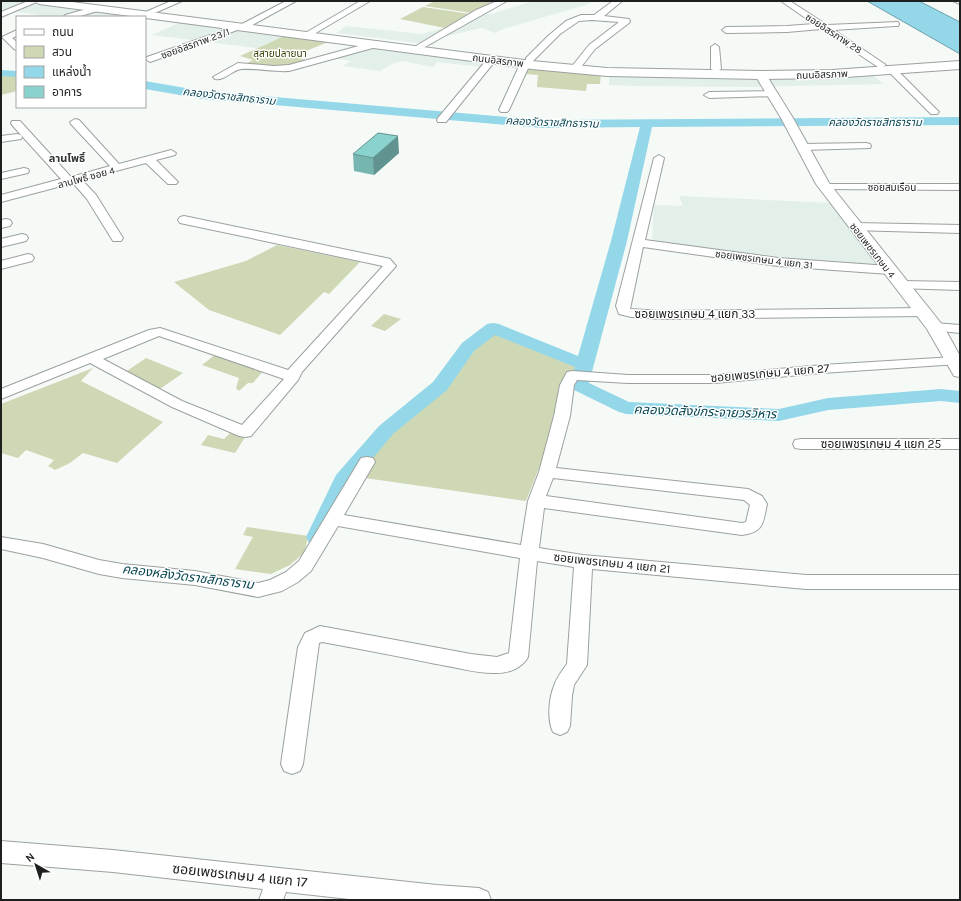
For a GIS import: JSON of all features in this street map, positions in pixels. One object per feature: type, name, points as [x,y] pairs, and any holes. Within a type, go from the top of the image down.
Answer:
[{"type":"main road","name":"ถนนอิสรภาพ","points":[[48,1],[98,8],[148,12],[492,60],[527,62],[607,72],[760,72],[832,74],[893,67],[960,65]]},
{"type":"main road","points":[[70,1],[148,12]]},
{"type":"main road","points":[[243,26],[311,32],[527,62],[609,67],[716,69],[760,72]]},
{"type":"main road","points":[[893,67],[960,60]]},
{"type":"street","points":[[1,15],[36,1]]},
{"type":"street","points":[[148,12],[178,1]]},
{"type":"street","name":"ซอยอิสรภาพ 23/1","points":[[150,59],[243,26],[292,1]]},
{"type":"street","points":[[311,32],[366,1]]},
{"type":"street","points":[[420,46],[467,19],[503,1]]},
{"type":"street","name":"ซอยอิสรภาพ 28","points":[[785,1],[824,27],[893,67],[934,112]]},
{"type":"street","points":[[595,18],[617,2]]},
{"type":"street","points":[[71,16],[98,8]]},
{"type":"street","points":[[504,110],[527,62],[550,38],[576,19],[595,18],[626,21],[592,48],[578,65]]},
{"type":"street","points":[[726,30],[895,24]]},
{"type":"street","points":[[851,26],[861,34]]},
{"type":"street","points":[[16,33],[6,37],[16,46]]},
{"type":"street","points":[[218,77],[238,66],[274,69],[289,68],[377,44]]},
{"type":"street","points":[[715,47],[716,69]]},
{"type":"street","points":[[445,116],[492,60]]},
{"type":"street","name":"ซอยเพชรเกษม 4","points":[[760,72],[825,187],[889,270],[924,312],[935,327],[957,366]]},
{"type":"street","points":[[709,95],[773,94]]},
{"type":"street","points":[[75,122],[117,168]]},
{"type":"street","points":[[16,123],[72,180],[92,197],[117,238]]},
{"type":"street","points":[[1,139],[17,137]]},
{"type":"street","points":[[802,146],[866,146]]},
{"type":"street","name":"ลานโพธิ์ ซอย 4","points":[[1,199],[170,154]]},
{"type":"street","name":"ซอยเพชรเกษม 4 แยก 33","points":[[659,158],[623,306],[624,311],[629,313],[662,315],[924,312]]},
{"type":"street","points":[[149,160],[172,182]]},
{"type":"street","points":[[1,176],[24,171]]},
{"type":"street","name":"ซอยสมเรือน","points":[[825,187],[960,187]]},
{"type":"street","points":[[91,358],[177,404],[245,432],[293,377],[295,372],[390,266],[386,262],[184,220]]},
{"type":"street","points":[[855,227],[960,229]]},
{"type":"street","points":[[1,243],[22,238]]},
{"type":"street","name":"ซอยเพชรเกษม 4 แยก 31","points":[[639,243],[778,262],[889,270]]},
{"type":"street","points":[[1,265],[28,258]]},
{"type":"street","points":[[901,285],[960,286]]},
{"type":"street","points":[[935,327],[960,329]]},
{"type":"street","points":[[1,394],[154,333],[160,332],[293,377]]},
{"type":"street","name":"ซอยเพชรเกษม 4 แยก 27","points":[[547,472],[562,416],[567,385],[570,377],[581,375],[628,379],[715,379],[822,369],[957,366]]},
{"type":"street","name":"ซอยเพชรเกษม 4 แยก 25","points":[[801,444],[960,444]]},
{"type":"street","points":[[1,543],[43,552],[99,567],[122,571],[195,578],[258,590],[275,586],[292,577],[305,566],[367,462]]},
{"type":"street","points":[[292,764],[308,647],[312,638],[320,634],[471,662],[497,665],[512,662],[518,656],[536,501],[547,472],[748,495],[759,504],[754,524],[750,528],[742,530],[536,501]]},
{"type":"street","name":"ซอยเพชรเกษม 4 แยก 21","points":[[333,519],[583,562],[806,582],[960,582]]},
{"type":"street","points":[[560,726],[563,690],[566,681],[573,673],[577,665],[583,562]]},
{"type":"street","name":"ซอยเพชรเกษม 4 แยก 17","points":[[1,852],[113,861],[274,890],[479,900]]},
{"type":"shaded area","points":[[1,1],[27,1],[127,14],[122,16],[43,16],[1,9]]},
{"type":"shaded area","points":[[533,1],[592,1],[586,5],[503,29],[495,33],[482,28],[442,37],[433,45],[337,33],[346,26],[422,34],[464,22],[482,13],[492,14]]},
{"type":"shaded area","points":[[183,21],[284,36],[257,48],[152,35]]},
{"type":"shaded area","points":[[372,47],[488,60],[481,67],[437,62],[433,67],[402,61],[392,64],[380,71],[343,66],[351,61],[332,58]]},
{"type":"shaded area","points":[[609,73],[688,77],[874,76],[883,84],[751,87],[609,85]]},
{"type":"shaded area","points":[[679,196],[833,203],[884,269],[815,264],[652,241],[654,205],[683,206]]},
{"type":"green space","points":[[435,1],[493,1],[471,13],[425,6]]},
{"type":"green space","points":[[423,7],[470,14],[445,28],[400,19]]},
{"type":"green space","name":"สุสายปลายนา","points":[[284,36],[328,42],[294,56],[308,61],[276,68],[245,64],[253,60],[240,56]]},
{"type":"green space","points":[[529,68],[601,73],[600,84],[587,84],[586,91],[537,87],[538,75],[525,74]]},
{"type":"green space","points":[[1,74],[16,76],[16,91],[1,95]]},
{"type":"green space","points":[[277,245],[360,262],[329,294],[324,292],[280,335],[209,310],[174,282],[246,261]]},
{"type":"green space","points":[[384,314],[401,319],[385,331],[371,326]]},
{"type":"green space","points":[[493,332],[579,367],[526,501],[365,478],[370,455]]},
{"type":"green space","points":[[216,354],[264,370],[253,383],[248,383],[239,391],[236,388],[239,378],[202,365]]},
{"type":"green space","points":[[146,358],[183,373],[157,391],[124,373]]},
{"type":"green space","points":[[93,368],[81,381],[163,422],[117,463],[83,453],[70,463],[55,470],[48,466],[54,460],[26,450],[18,458],[1,453],[1,404]]},
{"type":"green space","points":[[232,431],[247,434],[235,453],[201,445],[208,435],[224,439]]},
{"type":"green space","points":[[247,527],[308,536],[305,552],[290,565],[271,574],[235,569],[253,537],[243,535]]},
{"type":"water","points":[[867,1],[919,1],[960,22],[960,54]]},
{"type":"building","points":[[378,133],[398,136],[373,158],[353,154]]},
{"type":"waterway","name":"คลองวัดราชสิทธาราม","points":[[1,73],[16,74]]},
{"type":"waterway","name":"คลองวัดราชสิทธาราม","points":[[146,85],[203,95],[543,124],[647,123]]},
{"type":"waterway","name":"คลองวัดราชสิทธาราม","points":[[647,123],[960,121]]},
{"type":"waterway","name":"คลองวัดสังข์กระจายวรวิหาร","points":[[585,365],[619,241],[647,123]]},
{"type":"waterway","name":"คลองหลังวัดราชสิทธาราม","points":[[317,537],[343,480],[386,430],[440,386],[468,347],[493,328],[585,365]]},
{"type":"waterway","name":"คลองวัดสังข์กระจายวรวิหาร","points":[[585,365],[579,385],[626,408],[779,415],[828,404],[941,395],[960,397]]},
{"type":"district","name":"ลานโพธิ์","points":[[67,158]]}]
